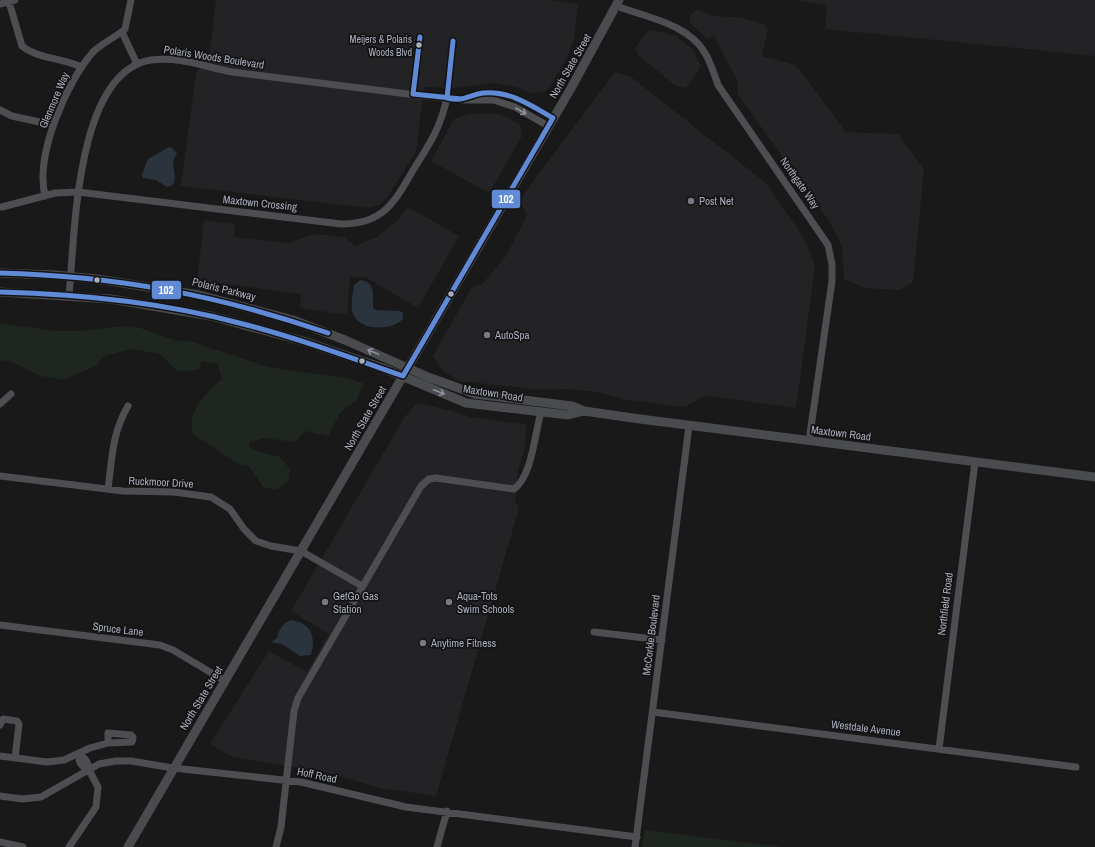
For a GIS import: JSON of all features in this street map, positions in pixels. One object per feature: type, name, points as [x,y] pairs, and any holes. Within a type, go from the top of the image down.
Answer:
[{"type":"main road","name":"North State Street","points":[[128,847],[551,122],[618,3]]},
{"type":"main road","name":"Polaris Parkway","points":[[0,274],[71,276],[137,284],[199,295],[263,311],[345,340],[408,368]]},
{"type":"main road","points":[[0,292],[69,295],[152,305],[236,322],[302,341],[403,376]]},
{"type":"main road","name":"Maxtown Road","points":[[408,368],[474,394],[572,406],[584,411],[689,426],[1095,477]]},
{"type":"main road","name":"Maxtown Road","points":[[403,376],[420,385],[466,403],[568,415],[584,411]]},
{"type":"main road","points":[[501,408],[506,404],[541,406],[547,403]]},
{"type":"street","points":[[131,0],[126,27],[122,32],[137,64]]},
{"type":"street","points":[[0,4],[12,1],[22,46],[34,53],[62,59],[81,66]]},
{"type":"street","name":"Northgate Way","points":[[618,3],[685,33],[700,45],[710,61],[718,85],[828,245],[832,264],[832,277],[809,441]]},
{"type":"street","name":"Glenmore Way","points":[[45,196],[42,180],[43,166],[53,125],[68,90],[81,66],[102,44],[122,32]]},
{"type":"street","name":"Polaris Woods Boulevard","points":[[69,295],[78,192],[83,158],[99,112],[115,82],[127,70],[137,64],[152,60],[167,60],[207,65],[232,72],[464,100],[482,93],[495,93],[522,100],[551,122]]},
{"type":"street","name":"Maxtown Crossing","points":[[2,207],[65,192],[78,192],[341,224],[368,220],[391,206],[402,191],[440,126],[447,98]]},
{"type":"street","points":[[0,110],[12,116],[53,125]]},
{"type":"street","points":[[0,404],[11,394]]},
{"type":"street","points":[[108,489],[114,437],[128,406]]},
{"type":"street","points":[[276,847],[281,827],[294,711],[298,698],[421,486],[429,479],[440,478],[514,489],[520,485],[526,472],[541,412]]},
{"type":"street","name":"McCorkle Boulevard","points":[[635,847],[689,426]]},
{"type":"street","name":"Northfield Road","points":[[939,749],[975,462]]},
{"type":"street","name":"Ruckmoor Drive","points":[[0,476],[108,489],[174,492],[211,497],[226,505],[244,529],[256,541],[271,546],[301,551]]},
{"type":"street","points":[[301,551],[362,586]]},
{"type":"street","name":"Spruce Lane","points":[[0,625],[160,645],[174,650],[225,681]]},
{"type":"street","points":[[594,632],[662,640]]},
{"type":"street","name":"Westdale Avenue","points":[[653,712],[1076,767]]},
{"type":"street","points":[[0,725],[3,719],[17,721],[19,724],[15,758]]},
{"type":"street","points":[[0,756],[47,762],[64,760],[79,755],[90,748],[108,743]]},
{"type":"street","points":[[69,847],[96,807],[98,787],[89,770],[82,767],[78,760],[79,755]]},
{"type":"street","name":"Hoff Road","points":[[0,796],[22,799],[41,797],[99,764],[116,761],[286,780],[337,790],[385,803],[636,837]]},
{"type":"street","points":[[437,847],[447,811]]},
{"type":"street","points":[[0,842],[23,847]]},
{"type":"shaded area","points":[[216,0],[548,0],[578,4],[574,39],[567,58],[548,89],[544,92],[529,93],[520,88],[494,83],[453,88],[424,87],[416,152],[388,196],[379,205],[368,208],[181,186],[196,73],[209,59]]},
{"type":"shaded area","points":[[795,0],[1095,0],[1095,56],[825,29],[827,5]]},
{"type":"shaded area","points":[[699,10],[712,16],[739,17],[764,24],[768,29],[762,56],[792,64],[799,69],[846,132],[898,134],[924,169],[913,282],[900,290],[865,288],[844,279],[842,246],[830,222],[738,95],[737,80],[714,36],[707,39],[690,23],[690,15]]},
{"type":"shaded area","points":[[649,29],[675,36],[693,49],[701,67],[686,88],[676,86],[638,55],[635,48]]},
{"type":"shaded area","points":[[615,72],[631,77],[766,183],[804,238],[815,266],[795,408],[710,396],[701,397],[684,407],[628,400],[598,392],[566,389],[541,390],[460,381],[443,371],[433,356],[472,287],[482,284],[506,256],[527,215],[520,199]]},
{"type":"shaded area","points":[[494,113],[507,117],[520,125],[522,136],[489,193],[431,161],[454,119],[469,114]]},
{"type":"shaded area","points":[[169,147],[177,153],[173,161],[175,179],[173,185],[167,187],[156,180],[143,178],[142,174],[148,159]]},
{"type":"shaded area","points":[[408,207],[459,236],[418,308],[367,278],[350,277],[347,315],[300,308],[301,294],[197,280],[204,220],[235,224],[234,237],[289,243],[314,234],[344,237],[355,246],[377,237],[397,221]]},
{"type":"shaded area","points":[[360,280],[369,283],[371,286],[373,294],[373,308],[376,310],[400,311],[403,313],[403,319],[391,326],[384,327],[369,326],[356,320],[352,311],[352,300],[354,285]]},
{"type":"shaded area","points":[[0,323],[55,331],[79,331],[124,326],[140,328],[174,340],[192,342],[268,367],[346,378],[363,383],[357,400],[340,413],[328,436],[305,431],[296,442],[263,438],[250,442],[249,447],[255,451],[280,457],[290,469],[288,482],[276,490],[263,487],[249,466],[238,464],[193,434],[192,418],[199,403],[204,396],[222,379],[218,364],[202,361],[198,370],[177,371],[160,354],[133,349],[106,355],[94,367],[63,380],[41,376],[12,362],[0,360]]},
{"type":"shaded area","points":[[417,403],[452,411],[470,417],[524,424],[527,427],[524,451],[518,471],[515,501],[519,508],[436,796],[381,788],[325,772],[232,757],[210,744],[269,651],[307,672],[329,634],[291,611],[404,418]]},
{"type":"shaded area","points":[[291,620],[304,624],[311,632],[313,642],[311,655],[300,656],[282,644],[271,642],[277,638],[283,625]]},
{"type":"shaded area","points":[[645,830],[766,845],[785,847],[642,847]]},
{"type":"transit line","name":"102","points":[[420,37],[413,94],[461,99]]},
{"type":"transit line","name":"102","points":[[447,98],[453,41]]},
{"type":"transit line","name":"102","points":[[0,292],[121,300],[210,316],[301,341],[403,376],[553,118],[520,100],[502,94],[483,93],[462,99],[447,98]]},
{"type":"transit line","name":"102","points":[[0,273],[85,278],[166,290],[247,308],[328,333]]},
{"type":"place","name":"Meijers & Polaris Woods Blvd","points":[[419,45]]},
{"type":"place","name":"Post Net","points":[[691,201]]},
{"type":"place","name":"AutoSpa","points":[[487,335]]},
{"type":"place","name":"GetGo Gas Station","points":[[325,602]]},
{"type":"place","name":"Aqua-Tots Swim Schools","points":[[449,602]]},
{"type":"place","name":"Anytime Fitness","points":[[423,643]]}]
